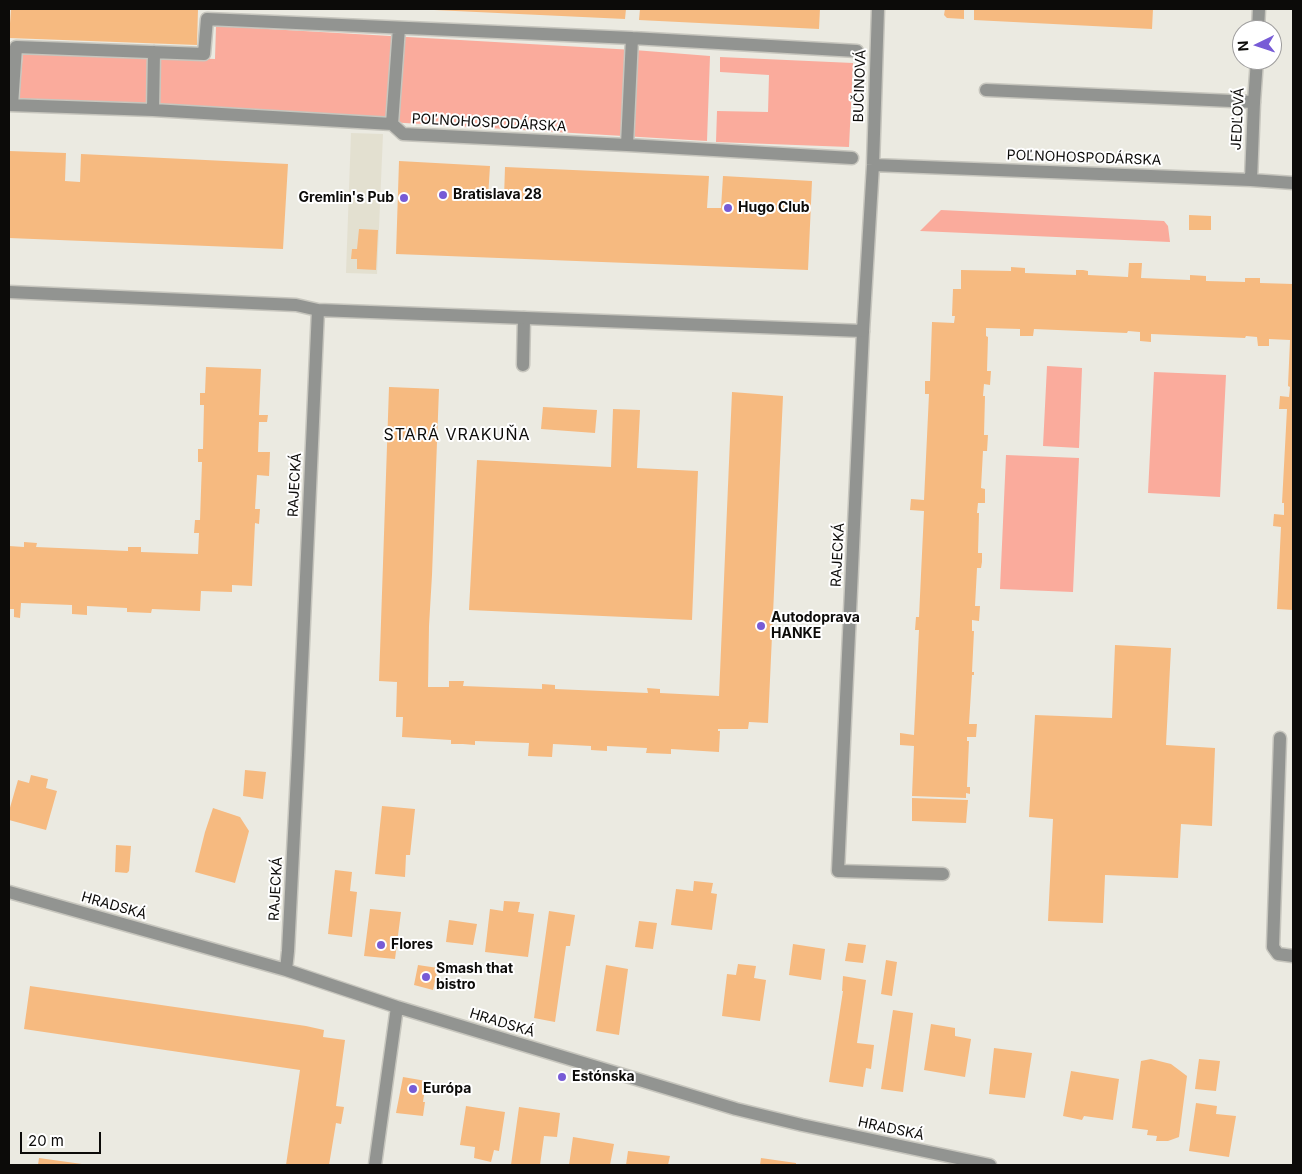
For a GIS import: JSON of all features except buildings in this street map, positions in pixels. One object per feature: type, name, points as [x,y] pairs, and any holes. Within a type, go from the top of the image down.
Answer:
[{"type":"street","name":"BUČINOVÁ","points":[[873,165],[878,9]]},
{"type":"street","points":[[11,105],[16,47],[204,54],[207,19],[632,38],[857,51]]},
{"type":"street","points":[[392,124],[399,28]]},
{"type":"street","points":[[627,144],[632,38]]},
{"type":"street","points":[[153,110],[154,52]]},
{"type":"street","name":"JEDĽOVÁ","points":[[1251,180],[1256,70]]},
{"type":"street","points":[[986,90],[1254,102]]},
{"type":"street","name":"POĽNOHOSPODÁRSKA","points":[[11,105],[153,110],[392,124],[402,134],[627,144],[852,158]]},
{"type":"street","name":"POĽNOHOSPODÁRSKA","points":[[873,165],[1293,183]]},
{"type":"street","name":"RAJECKÁ","points":[[873,165],[863,331],[838,871],[943,874]]},
{"type":"street","points":[[9,292],[296,305],[318,310],[863,331]]},
{"type":"street","name":"RAJECKÁ","points":[[286,970],[299,745],[318,310]]},
{"type":"street","points":[[523,365],[524,318]]},
{"type":"street","points":[[1280,738],[1273,947],[1278,954],[1293,956]]},
{"type":"street","name":"HRADSKÁ","points":[[9,892],[286,970],[397,1007],[736,1110],[977,1164],[990,1165]]},
{"type":"street","points":[[376,1165],[397,1007]]},
{"type":"shaded area","points":[[216,26],[710,56],[707,141],[19,100],[23,52],[215,59]]},
{"type":"shaded area","points":[[720,57],[853,63],[849,147],[716,142],[717,111],[768,112],[769,75],[720,72]]},
{"type":"shaded area","points":[[351,133],[383,134],[377,274],[346,273]]},
{"type":"shaded area","points":[[941,210],[1164,221],[1168,226],[1170,242],[920,231]]},
{"type":"shaded area","points":[[1047,366],[1082,368],[1079,448],[1043,446]]},
{"type":"shaded area","points":[[1154,372],[1226,375],[1220,497],[1148,493]]},
{"type":"shaded area","points":[[1006,455],[1079,458],[1073,592],[1000,589]]},
{"type":"place","name":"Bratislava 28","points":[[443,195]]},
{"type":"place","name":"Gremlin's Pub","points":[[404,198]]},
{"type":"place","name":"Hugo Club","points":[[728,208]]},
{"type":"place","name":"Autodoprava HANKE","points":[[761,626]]},
{"type":"place","name":"Flores","points":[[381,945]]},
{"type":"place","name":"Smash that bistro","points":[[426,977]]},
{"type":"place","name":"Estónska","points":[[562,1077]]},
{"type":"place","name":"Európa","points":[[413,1089]]},
{"type":"district","name":"STARÁ VRAKUŇA","points":[[457,435]]}]
